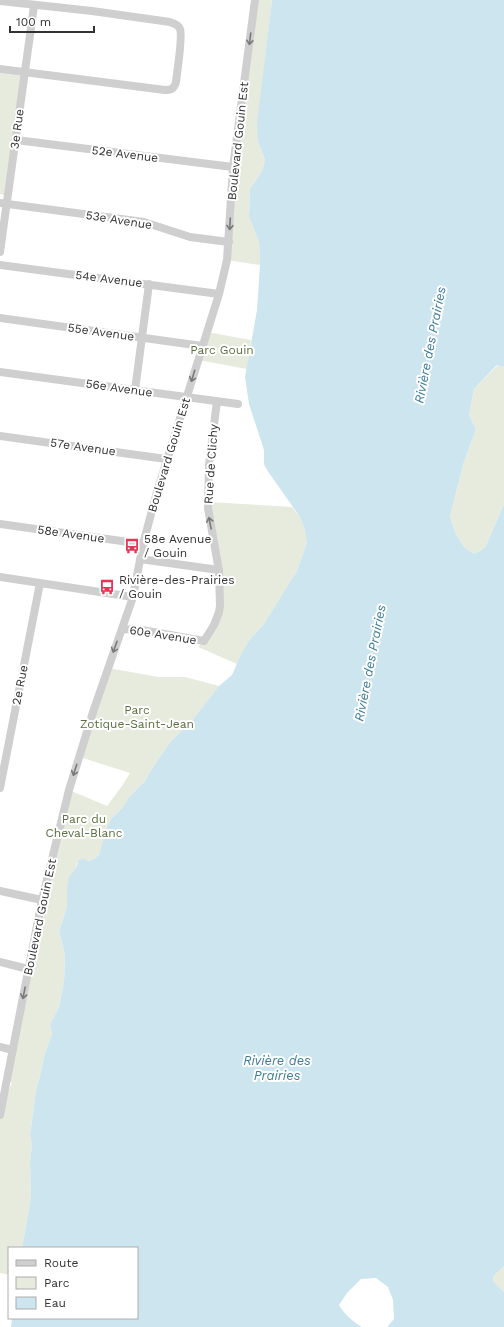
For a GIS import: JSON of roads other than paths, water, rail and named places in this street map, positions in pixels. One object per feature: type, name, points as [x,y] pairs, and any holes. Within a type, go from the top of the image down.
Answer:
[{"type":"street","name":"Boulevard Gouin Est","points":[[0,1115],[42,900],[69,790],[94,709],[133,597],[142,544],[166,459],[219,294],[227,260],[234,167],[254,0]]},
{"type":"street","points":[[0,1],[34,6],[92,11],[170,22],[176,24],[180,30],[176,82],[175,87],[170,90],[0,69]]},
{"type":"street","name":"3e Rue","points":[[0,252],[4,204],[16,140],[34,6]]},
{"type":"street","name":"52e Avenue","points":[[16,140],[234,167]]},
{"type":"street","name":"53e Avenue","points":[[4,204],[144,222],[190,237],[229,242]]},
{"type":"street","name":"54e Avenue","points":[[0,265],[219,294]]},
{"type":"street","points":[[135,390],[149,284]]},
{"type":"street","name":"55e Avenue","points":[[0,318],[202,346]]},
{"type":"street","name":"56e Avenue","points":[[0,372],[238,404]]},
{"type":"street","name":"Rue de Clichy","points":[[204,641],[214,625],[219,612],[220,600],[219,570],[208,508],[209,465],[216,401]]},
{"type":"street","name":"57e Avenue","points":[[0,436],[166,459]]},
{"type":"street","name":"58e Avenue","points":[[0,524],[142,544]]},
{"type":"street","points":[[140,559],[219,570]]},
{"type":"street","points":[[0,577],[133,597]]},
{"type":"street","name":"2e Rue","points":[[0,788],[40,583]]},
{"type":"street","name":"60e Avenue","points":[[122,629],[142,630],[204,641]]},
{"type":"street","points":[[0,891],[42,900]]},
{"type":"street","points":[[0,962],[28,969]]},
{"type":"street","points":[[0,1046],[12,1050]]},
{"type":"water","name":"Rivière des Prairies","points":[[272,0],[504,0],[504,367],[497,365],[474,389],[469,415],[476,429],[463,465],[450,516],[455,532],[464,547],[474,554],[485,548],[504,504],[504,1266],[493,1277],[493,1281],[504,1292],[504,1327],[387,1327],[394,1319],[393,1300],[388,1287],[376,1278],[361,1279],[347,1293],[339,1305],[349,1318],[362,1327],[11,1327],[12,1319],[138,1319],[138,1247],[22,1247],[31,1197],[30,1162],[32,1145],[30,1135],[36,1091],[44,1056],[52,1034],[50,1024],[59,1007],[64,982],[65,955],[59,931],[67,907],[67,887],[69,877],[76,868],[79,860],[83,859],[89,861],[99,855],[111,819],[122,808],[129,797],[145,781],[171,741],[193,719],[219,686],[232,675],[241,654],[250,639],[264,624],[297,571],[307,542],[300,517],[264,464],[264,450],[249,404],[245,377],[257,310],[260,265],[259,242],[249,217],[250,189],[262,171],[265,160],[258,142],[257,123]]},
{"type":"place","name":"58e Avenue / Gouin","points":[[132,546]]},
{"type":"place","name":"Rivière-des-Prairies / Gouin","points":[[107,587]]},
{"type":"park label","name":"Parc Gouin","points":[[222,350]]},
{"type":"park label","name":"Parc Zotique-Saint-Jean","points":[[137,717]]},
{"type":"park label","name":"Parc du Cheval-Blanc","points":[[84,826]]}]
